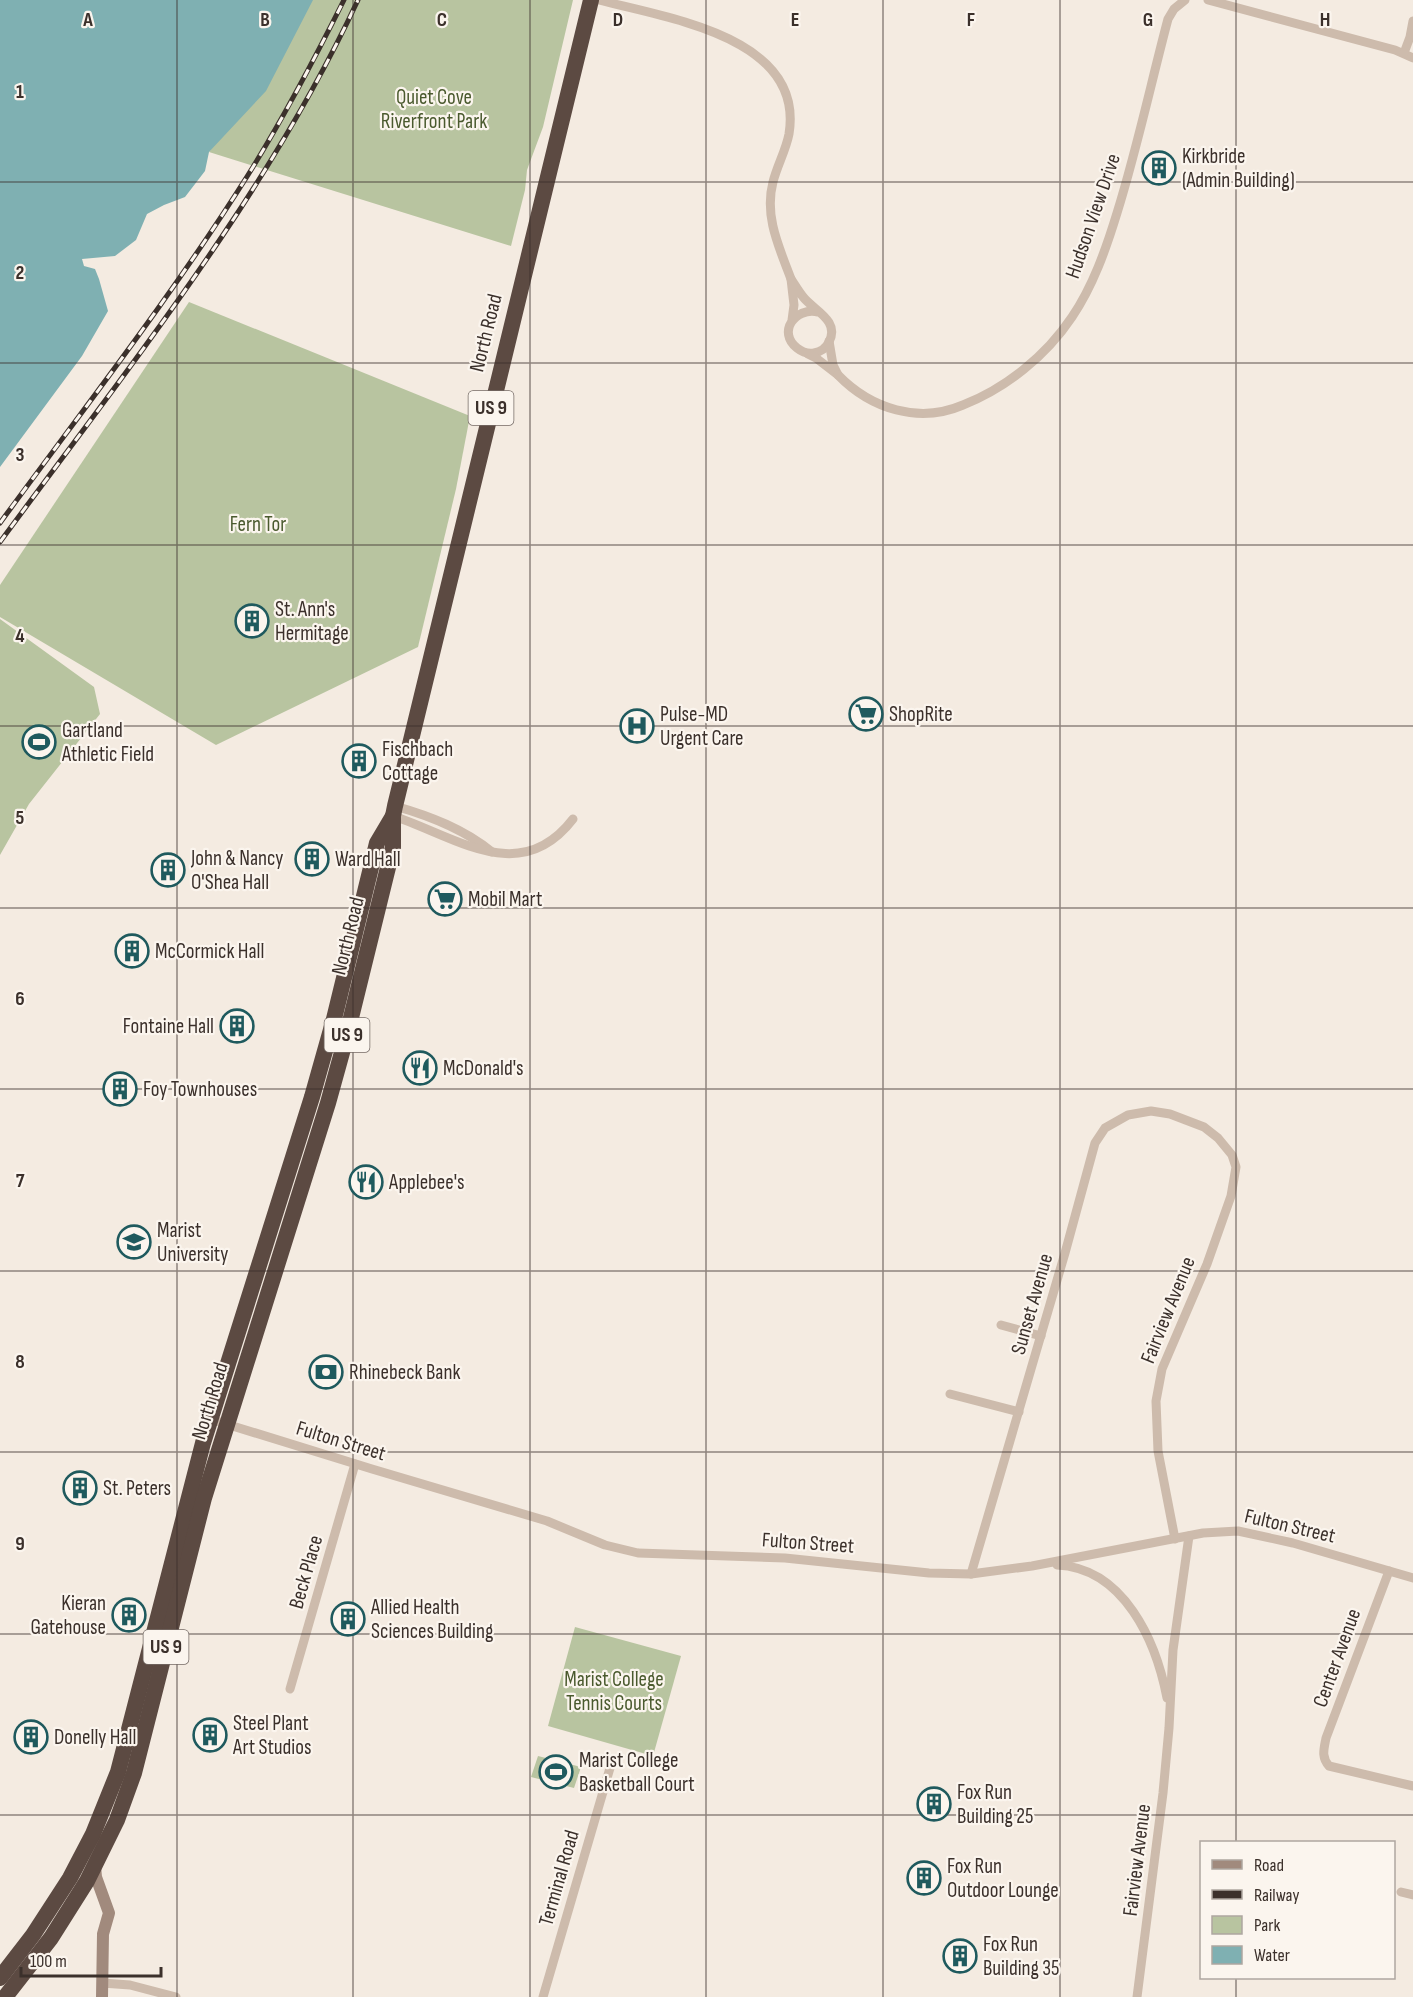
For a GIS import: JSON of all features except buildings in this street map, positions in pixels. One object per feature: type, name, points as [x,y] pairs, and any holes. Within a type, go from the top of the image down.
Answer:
[{"type":"highway","name":"North Road","points":[[0,1978],[53,1907],[86,1849],[106,1803],[128,1739],[179,1530],[314,1148],[344,1047],[393,847],[394,811],[591,0]]},
{"type":"highway","name":"North Road","points":[[95,1866],[120,1812],[139,1757],[193,1538],[218,1421]]},
{"type":"highway","name":"US 9","points":[[5,1997],[51,1938],[95,1866]]},
{"type":"street","points":[[599,0],[718,34],[743,45],[760,57],[772,70],[783,88],[789,111],[789,134],[772,184],[769,205],[772,227],[791,279],[802,297],[829,321],[831,335],[820,351],[806,353],[794,346],[790,339],[789,332],[794,305],[791,279]]},
{"type":"street","name":"Hudson View Drive","points":[[806,353],[816,358],[858,392],[882,404],[924,415],[952,409],[981,397],[1022,371],[1072,318],[1089,287],[1105,250],[1141,128],[1168,19],[1174,9],[1185,0]]},
{"type":"street","points":[[1208,0],[1409,55],[1413,21]]},
{"type":"street","points":[[792,320],[804,312],[818,312]]},
{"type":"street","points":[[829,341],[833,365],[838,375]]},
{"type":"street","points":[[394,811],[417,824],[476,850],[514,853],[540,847],[559,834],[573,819]]},
{"type":"street","name":"Sunset Avenue","points":[[971,1574],[1095,1143],[1105,1128],[1128,1115],[1151,1111],[1187,1120]]},
{"type":"street","name":"Fairview Avenue","points":[[1175,1539],[1158,1451],[1156,1401],[1162,1369],[1207,1264],[1231,1196],[1236,1167],[1232,1155],[1218,1138],[1204,1127],[1187,1120]]},
{"type":"street","points":[[1001,1324],[1041,1336]]},
{"type":"street","points":[[950,1394],[1019,1412]]},
{"type":"street","name":"Fulton Street","points":[[218,1421],[547,1521],[627,1552],[664,1556],[804,1560],[917,1572],[971,1574],[1039,1565],[1216,1532],[1250,1533],[1293,1543],[1413,1578]]},
{"type":"street","name":"Beck Place","points":[[290,1689],[355,1464]]},
{"type":"street","name":"Fairview Avenue","points":[[1137,1997],[1160,1826],[1170,1728],[1174,1642],[1189,1536]]},
{"type":"street","name":"Fairview Avenue","points":[[1039,1565],[1062,1565],[1082,1569],[1099,1579],[1128,1605],[1144,1628],[1155,1655],[1164,1683],[1170,1728]]},
{"type":"street","name":"Center Avenue","points":[[1389,1571],[1326,1738],[1323,1758],[1329,1766],[1413,1786]]},
{"type":"street","name":"Terminal Road","points":[[543,1997],[610,1768]]},
{"type":"street","points":[[95,1866],[96,1877],[108,1906],[108,1919],[104,1934],[102,1997]]},
{"type":"street","points":[[1401,1892],[1413,1895]]},
{"type":"street","points":[[102,1982],[129,1985],[176,1997]]},
{"type":"green space","name":"Quiet Cove Riverfront Park","points":[[312,0],[573,0],[543,127],[527,170],[525,190],[511,246],[209,152]]},
{"type":"green space","name":"Fern Tor","points":[[189,302],[470,416],[456,489],[418,647],[216,745],[0,617],[0,585]]},
{"type":"green space","name":"Gartland Athletic Field","points":[[0,619],[94,687],[100,714],[29,804],[0,855]]},
{"type":"green space","name":"Marist College Tennis Courts","points":[[575,1627],[681,1656],[653,1756],[548,1726]]},
{"type":"green space","name":"Marist College Basketball Court","points":[[538,1756],[581,1767],[574,1788],[531,1777]]},
{"type":"water","points":[[0,0],[313,0],[266,91],[209,152],[205,171],[185,197],[147,214],[136,240],[115,256],[82,259],[84,266],[95,269],[108,311],[82,356],[0,467]]},
{"type":"railway","points":[[0,523],[127,351],[219,220],[286,111],[344,0]]},
{"type":"railway","points":[[0,542],[145,346],[238,212],[321,73],[358,0]]},
{"type":"place","name":"Kirkbride (Admin Building)","points":[[1159,168]]},
{"type":"place","name":"St. Ann's Hermitage","points":[[252,621]]},
{"type":"place","name":"ShopRite","points":[[866,714]]},
{"type":"place","name":"Pulse-MD Urgent Care","points":[[637,726]]},
{"type":"place","name":"Gartland Athletic Field","points":[[39,742]]},
{"type":"place","name":"Fischbach Cottage","points":[[359,761]]},
{"type":"place","name":"Ward Hall","points":[[312,859]]},
{"type":"place","name":"John & Nancy O'Shea Hall","points":[[168,870]]},
{"type":"place","name":"Mobil Mart","points":[[445,899]]},
{"type":"place","name":"McCormick Hall","points":[[132,951]]},
{"type":"place","name":"Fontaine Hall","points":[[237,1026]]},
{"type":"place","name":"McDonald's","points":[[420,1068]]},
{"type":"place","name":"Foy Townhouses","points":[[120,1089]]},
{"type":"place","name":"Applebee's","points":[[366,1182]]},
{"type":"place","name":"Marist University","points":[[134,1242]]},
{"type":"place","name":"Rhinebeck Bank","points":[[326,1372]]},
{"type":"place","name":"St. Peters","points":[[80,1488]]},
{"type":"place","name":"Kieran Gatehouse","points":[[129,1615]]},
{"type":"place","name":"Allied Health Sciences Building","points":[[348,1619]]},
{"type":"place","name":"Steel Plant Art Studios","points":[[210,1735]]},
{"type":"place","name":"Donelly Hall","points":[[31,1737]]},
{"type":"place","name":"Marist College Basketball Court","points":[[556,1772]]},
{"type":"place","name":"Fox Run Building 25","points":[[934,1804]]},
{"type":"place","name":"Fox Run Outdoor Lounge","points":[[924,1878]]},
{"type":"place","name":"Fox Run Building 35","points":[[960,1956]]}]
